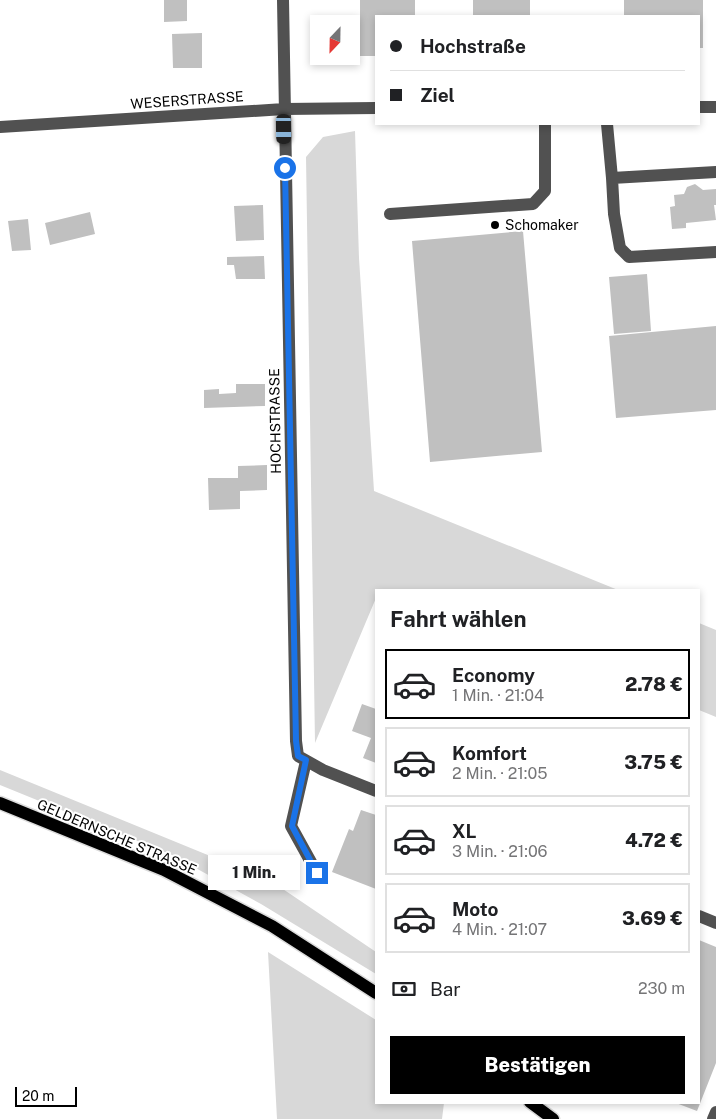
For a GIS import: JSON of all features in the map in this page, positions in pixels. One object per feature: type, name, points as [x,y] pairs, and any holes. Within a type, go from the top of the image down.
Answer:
[{"type":"main road","name":"GELDERNSCHE STRASSE","points":[[0,803],[164,870],[272,926],[375,991]]},
{"type":"main road","points":[[533,1104],[553,1119]]},
{"type":"street","name":"HOCHSTRASSE","points":[[283,0],[296,741],[298,756],[306,760]]},
{"type":"street","points":[[700,107],[716,107]]},
{"type":"street","name":"WESERSTRASSE","points":[[0,128],[284,109],[375,108]]},
{"type":"street","points":[[390,214],[533,204],[546,191],[544,125]]},
{"type":"street","points":[[607,125],[614,214],[620,248],[629,257],[716,252]]},
{"type":"street","points":[[612,178],[716,172]]},
{"type":"street","points":[[317,873],[292,826],[306,760],[323,770],[375,791]]},
{"type":"street","points":[[700,916],[716,923]]},
{"type":"street","points":[[713,1119],[716,1112]]},
{"type":"shaded area","points":[[355,131],[359,258],[374,491],[616,589],[375,589],[375,600],[315,743],[306,157],[323,137]]},
{"type":"shaded area","points":[[700,623],[716,630],[716,717],[700,710]]},
{"type":"shaded area","points":[[0,770],[271,881],[375,951],[375,973],[261,904],[172,855],[0,785]]},
{"type":"shaded area","points":[[268,952],[375,1019],[375,1104],[444,1104],[442,1119],[277,1119]]},
{"type":"building","points":[[164,0],[187,0],[187,21],[164,22]]},
{"type":"building","points":[[360,0],[415,0],[415,15],[375,15],[375,56],[360,56]]},
{"type":"building","points":[[473,0],[530,0],[530,15],[473,15]]},
{"type":"building","points":[[624,0],[703,0],[703,48],[700,48],[700,15],[624,15]]},
{"type":"building","points":[[202,33],[202,68],[173,68],[172,34]]},
{"type":"building","points":[[695,184],[703,190],[716,189],[716,205],[714,205],[716,220],[686,223],[686,228],[672,229],[670,207],[675,206],[674,195],[684,194],[687,187]]},
{"type":"building","points":[[263,205],[264,240],[236,241],[234,206]]},
{"type":"building","points":[[90,212],[95,234],[50,245],[45,223]]},
{"type":"building","points":[[28,219],[31,250],[12,251],[8,221]]},
{"type":"building","points":[[523,231],[542,452],[430,462],[412,241]]},
{"type":"building","points":[[264,256],[265,279],[236,279],[234,265],[227,265],[227,257]]},
{"type":"building","points":[[647,274],[651,331],[614,334],[609,277]]},
{"type":"building","points":[[716,326],[716,410],[616,418],[609,336]]},
{"type":"building","points":[[236,384],[265,384],[265,406],[204,408],[204,390],[219,389],[219,394],[236,393]]},
{"type":"building","points":[[267,465],[267,490],[240,491],[240,509],[209,510],[208,478],[238,478],[238,466]]},
{"type":"building","points":[[362,704],[375,709],[375,763],[363,758],[371,738],[352,731]]},
{"type":"building","points":[[361,810],[375,815],[375,889],[332,872],[349,829],[353,831]]},
{"type":"building","points":[[700,940],[716,947],[716,1063],[700,1103]]},
{"type":"building","points":[[679,1104],[700,1104],[697,1111]]},
{"type":"place","name":"Schomaker","points":[[495,225]]},
{"type":"route","points":[[285,168],[296,741],[298,756],[306,760],[292,826],[317,873]]}]
